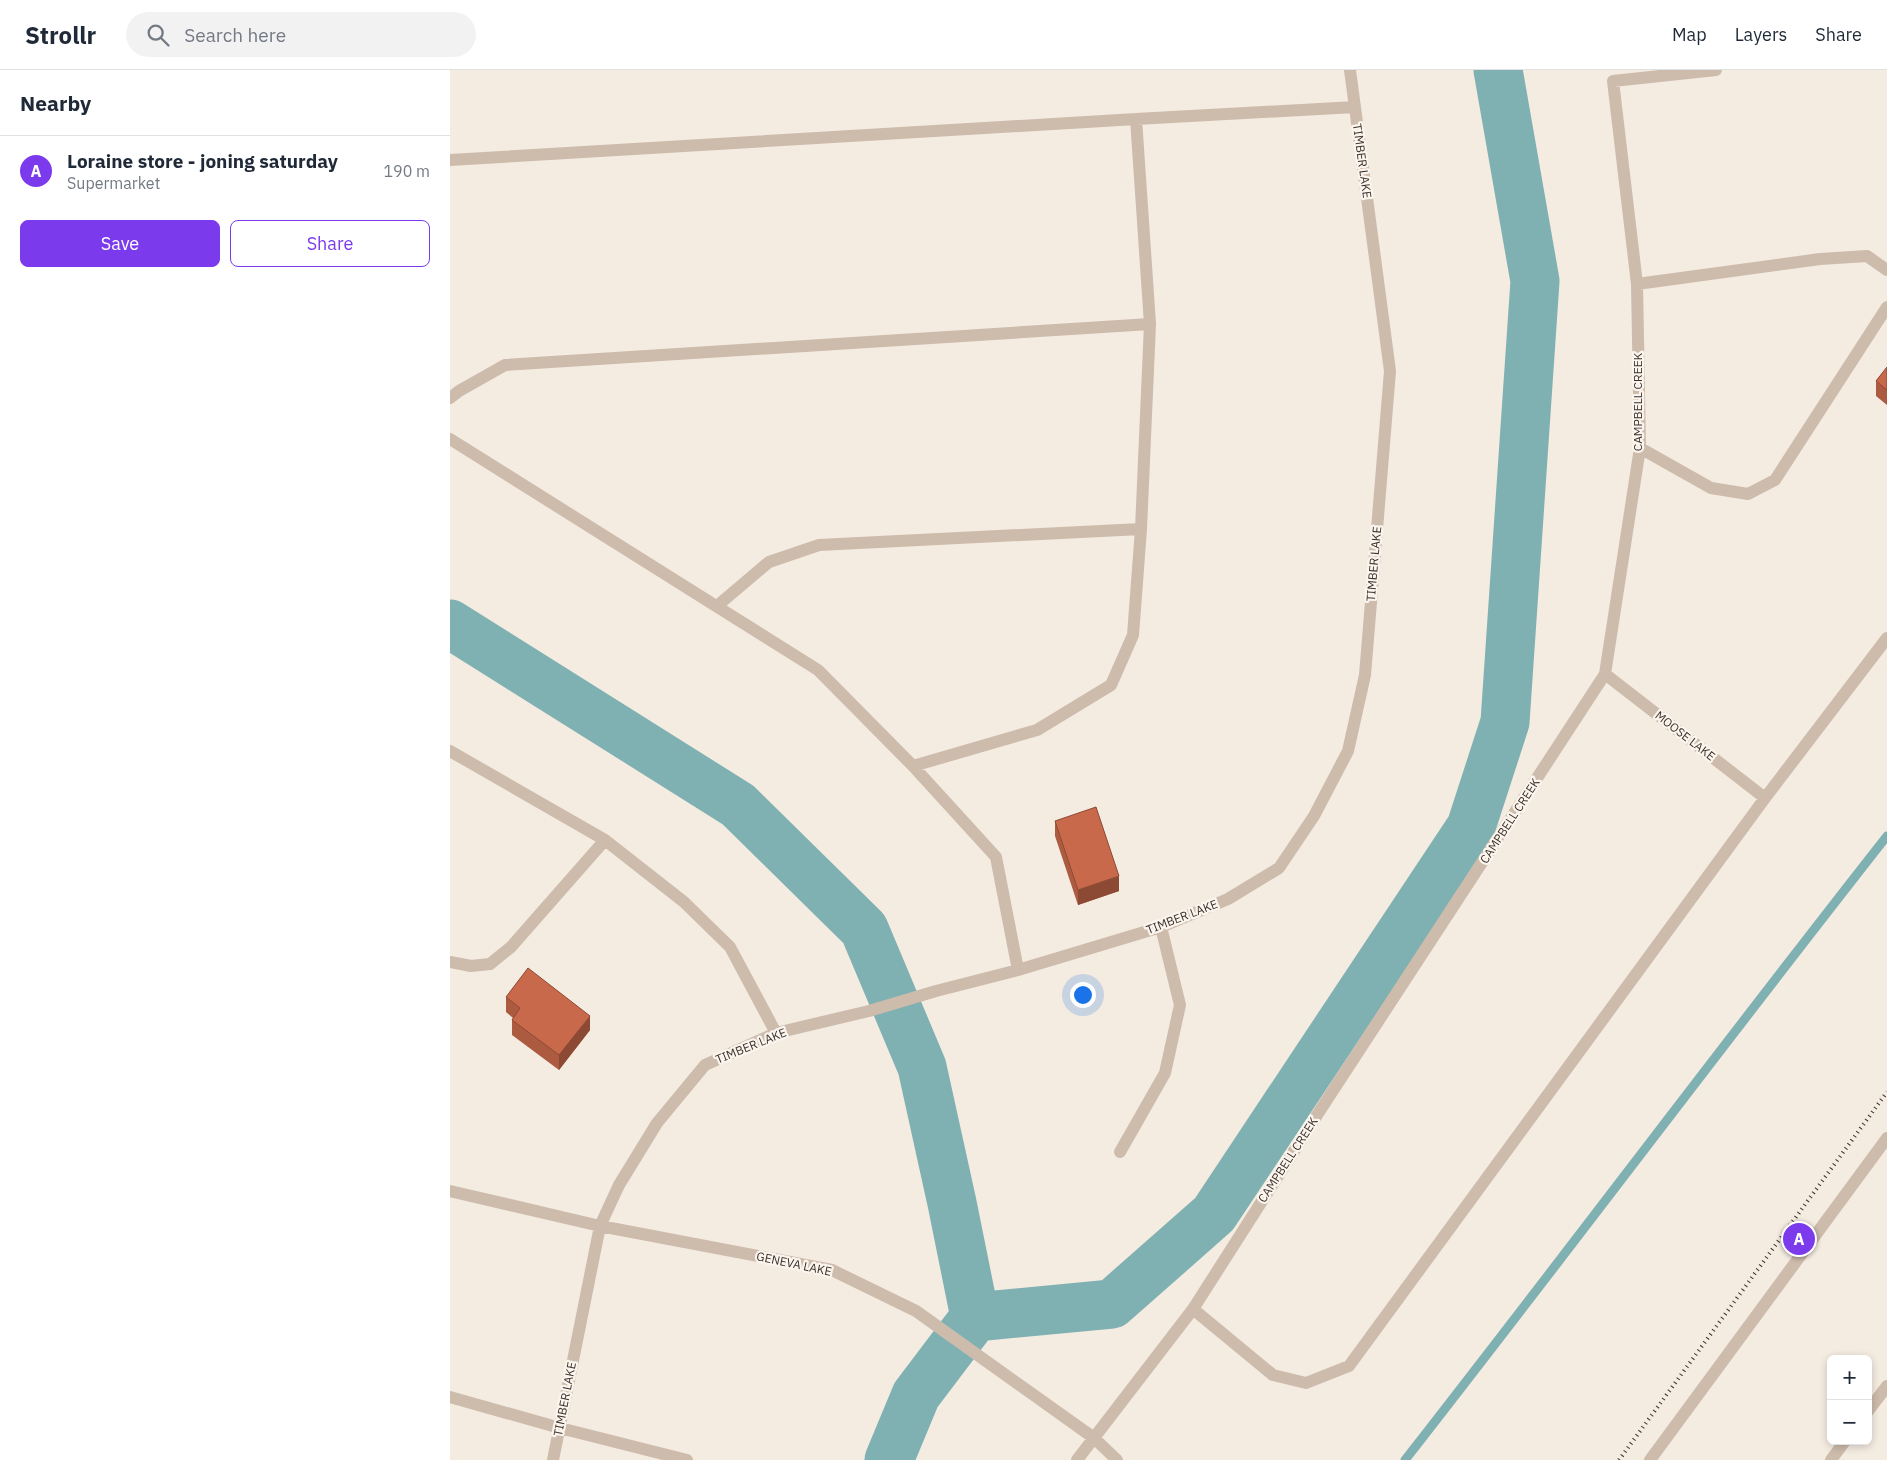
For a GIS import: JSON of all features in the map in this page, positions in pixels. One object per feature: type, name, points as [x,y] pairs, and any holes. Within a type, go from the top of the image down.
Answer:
[{"type":"street","name":"TIMBER LAKE","points":[[553,1460],[600,1226],[618,1185],[657,1122],[705,1065],[776,1034],[869,1011],[936,991],[1018,970],[1161,927],[1228,900],[1280,868],[1314,816],[1348,751],[1365,675],[1390,370],[1350,70]]},
{"type":"street","name":"CAMPBELL CREEK","points":[[1077,1460],[1193,1309],[1317,1115],[1605,674],[1640,448],[1637,284],[1613,81],[1716,70]]},
{"type":"street","points":[[450,160],[1136,118],[1354,107]]},
{"type":"street","points":[[913,766],[1036,730],[1111,686],[1133,634],[1141,528],[1150,324],[1136,118]]},
{"type":"street","points":[[1637,284],[1820,259],[1867,256],[1887,270]]},
{"type":"street","points":[[1640,448],[1711,488],[1748,494],[1775,480],[1887,307]]},
{"type":"street","points":[[450,398],[505,365],[1150,324]]},
{"type":"street","points":[[450,439],[818,670],[913,766],[996,857],[1018,970]]},
{"type":"street","points":[[717,606],[769,562],[819,545],[1141,528]]},
{"type":"street","points":[[1193,1309],[1273,1375],[1306,1383],[1349,1366],[1766,798],[1887,638]]},
{"type":"street","name":"MOOSE LAKE","points":[[1605,674],[1766,798]]},
{"type":"street","points":[[450,751],[605,840],[684,902],[730,947],[776,1034]]},
{"type":"street","points":[[450,962],[471,966],[490,964],[511,948],[605,840]]},
{"type":"street","points":[[1120,1152],[1165,1073],[1180,1005],[1161,927]]},
{"type":"street","points":[[1650,1460],[1887,1138]]},
{"type":"street","name":"GENEVA LAKE","points":[[450,1191],[600,1226],[832,1270],[916,1311],[1094,1438],[1117,1460]]},
{"type":"street","points":[[1872,1405],[1887,1386]]},
{"type":"street","points":[[450,1397],[560,1428],[687,1460]]},
{"type":"street","points":[[1831,1460],[1842,1445]]},
{"type":"building","points":[[1887,367],[1887,390],[1876,381]]},
{"type":"building","points":[[1096,807],[1119,876],[1078,890],[1055,821]]},
{"type":"building","points":[[528,968],[590,1016],[559,1055],[512,1020],[520,1008],[506,997]]},
{"type":"waterway","points":[[889,1460],[916,1395],[975,1317],[1112,1304],[1214,1214],[1471,827],[1505,722],[1535,281],[1498,70]]},
{"type":"waterway","points":[[450,624],[738,805],[864,929],[922,1067],[975,1317]]},
{"type":"waterway","points":[[1405,1460],[1887,836]]},
{"type":"railway","points":[[1619,1460],[1887,1092]]},
{"type":"place","name":"Loraine store - joning saturday","points":[[1799,1239]]}]
